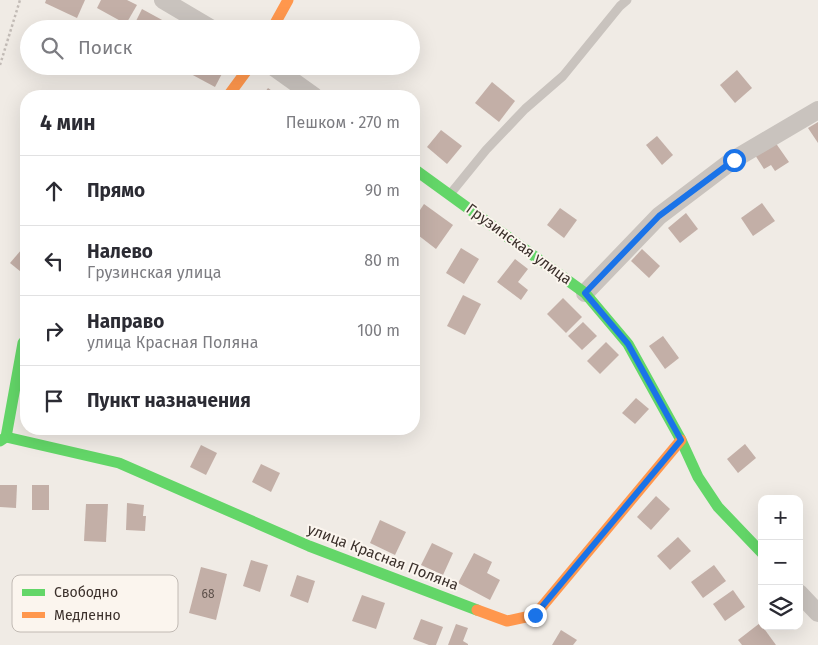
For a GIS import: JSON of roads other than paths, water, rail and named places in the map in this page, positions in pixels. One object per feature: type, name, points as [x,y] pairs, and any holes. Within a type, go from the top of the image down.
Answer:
[{"type":"street","points":[[163,0],[197,20]]},
{"type":"street","points":[[277,20],[288,0]]},
{"type":"street","points":[[232,90],[243,75]]},
{"type":"street","points":[[285,75],[306,90]]},
{"type":"street","points":[[585,293],[659,216],[734,160],[818,110]]},
{"type":"street","name":"Грузинская улица","points":[[420,173],[585,293],[628,344],[681,440],[698,477],[718,507],[758,549]]},
{"type":"street","points":[[3,439],[20,357]]},
{"type":"street","name":"улица Красная Поляна","points":[[3,439],[119,463],[309,546],[507,621],[535,615],[681,440]]},
{"type":"street","points":[[803,597],[818,613]]},
{"type":"lane","points":[[450,195],[486,150],[525,109],[563,76],[627,0]]}]
